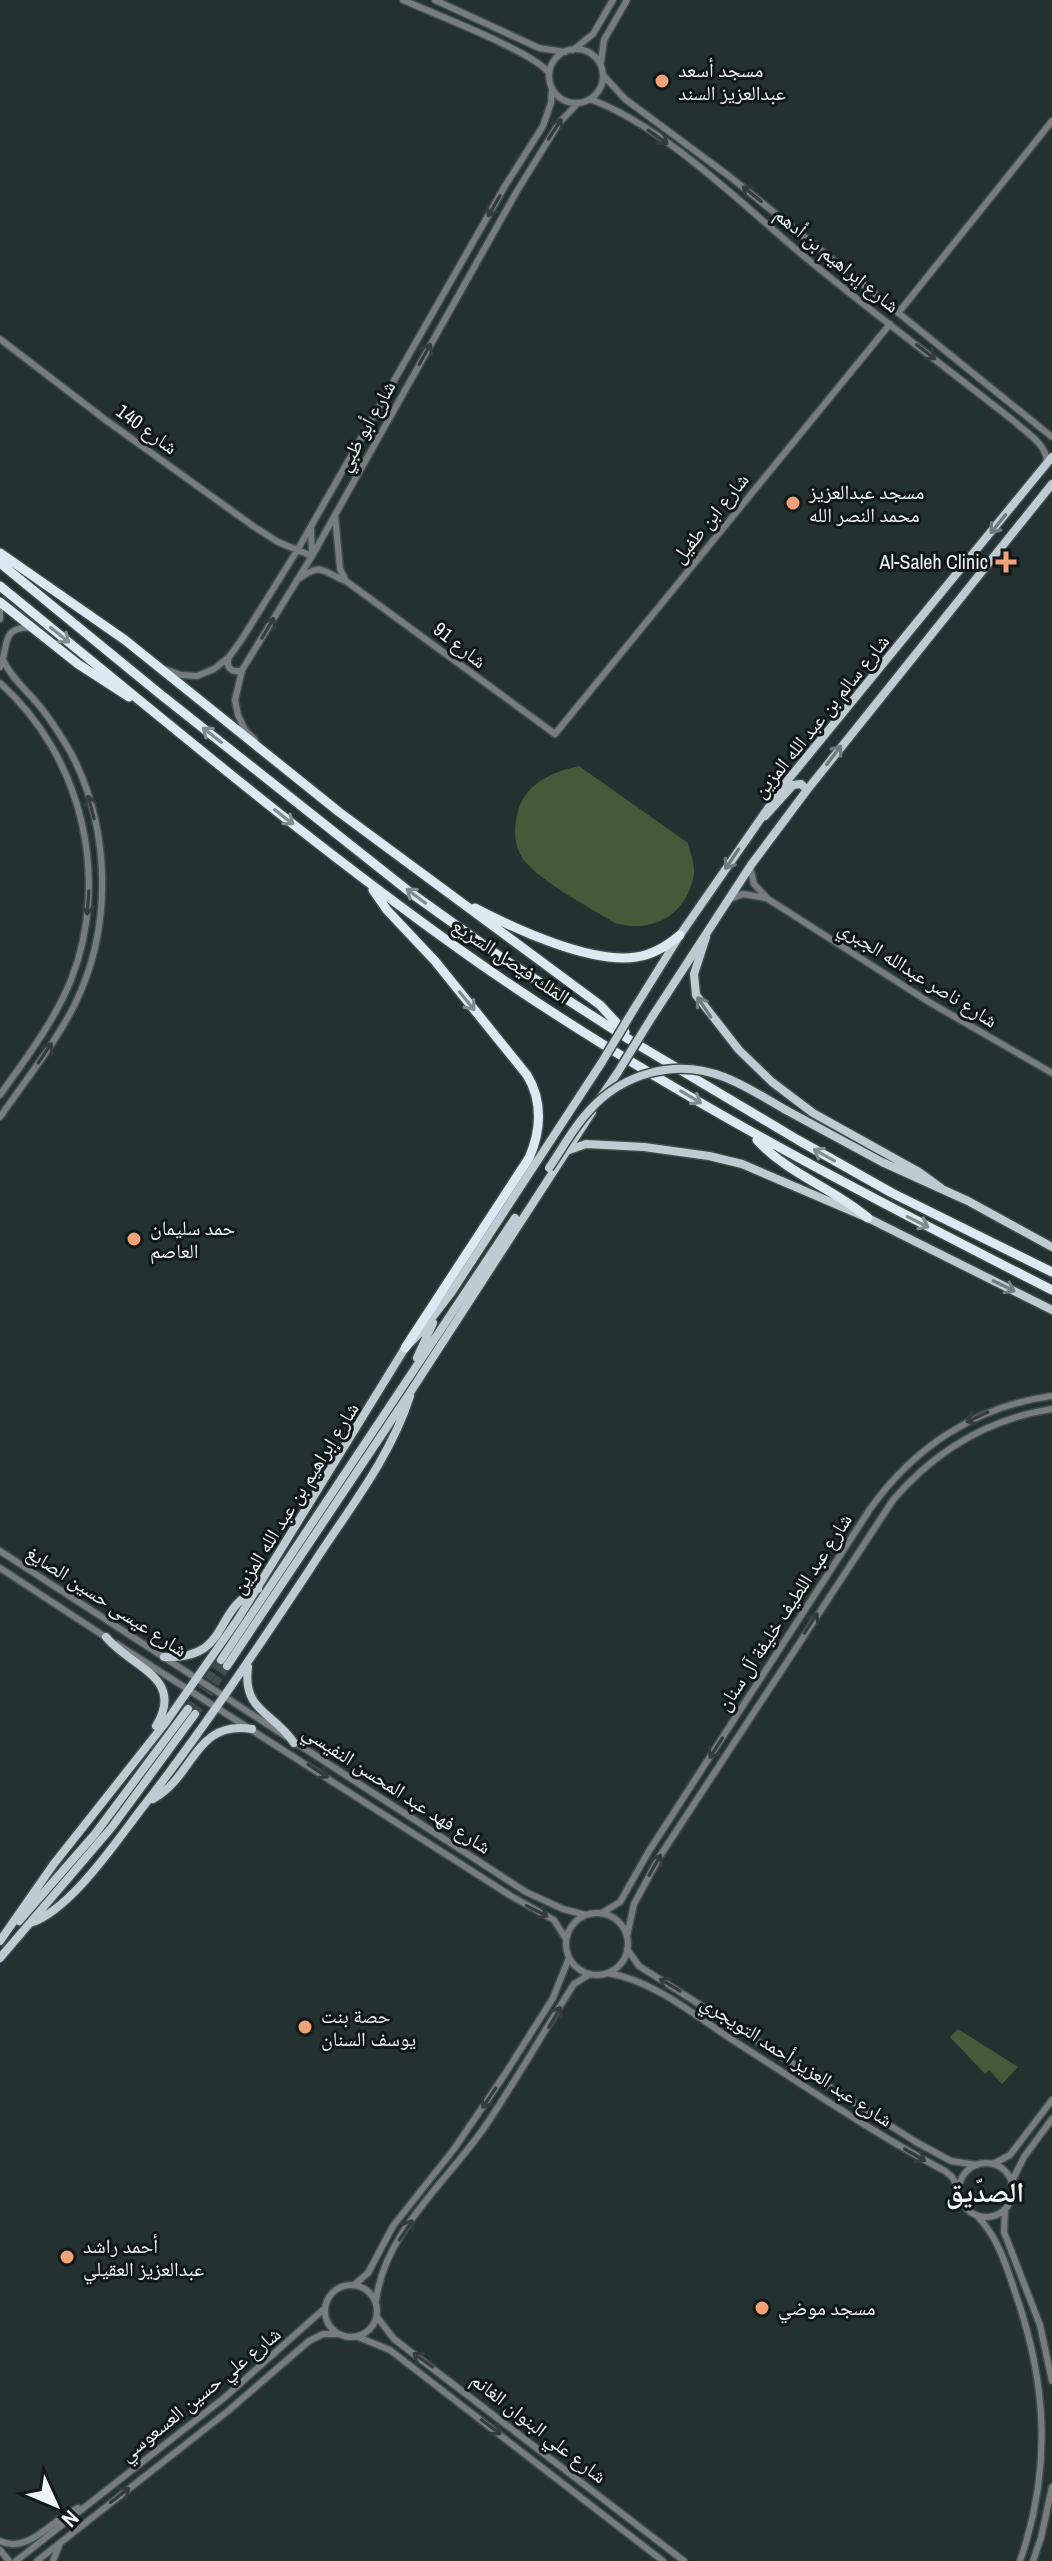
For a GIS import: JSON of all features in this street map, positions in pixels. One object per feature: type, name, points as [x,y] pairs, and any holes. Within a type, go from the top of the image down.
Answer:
[{"type":"highway","points":[[0,553],[160,667],[438,888],[600,1005],[630,1040]]},
{"type":"highway","name":"الملك فيصل السريع","points":[[0,563],[411,893],[499,956],[630,1040],[892,1193],[1049,1269]]},
{"type":"highway","name":"الملك فيصل السريع","points":[[0,586],[369,883],[541,1004],[752,1134],[1052,1290]]},
{"type":"highway","points":[[0,603],[101,681],[143,702]]},
{"type":"highway","points":[[369,883],[387,910],[435,961],[527,1075],[539,1108],[536,1138],[523,1168],[405,1348]]},
{"type":"highway","points":[[438,888],[521,930],[603,957],[647,955],[665,947],[680,935]]},
{"type":"highway","points":[[752,1134],[785,1165],[868,1218]]},
{"type":"main road","name":"شارع سالم بن عبد الله المزين","points":[[602,1062],[680,935],[801,762],[1050,460]]},
{"type":"main road","name":"شارع سالم بن عبد الله المزين","points":[[652,1017],[727,900],[807,790],[1052,484]]},
{"type":"main road","points":[[1013,505],[1022,508],[1025,516]]},
{"type":"main road","points":[[759,819],[773,809],[793,785],[801,784],[807,790]]},
{"type":"main road","points":[[707,932],[705,947],[695,969],[694,989],[701,1004],[731,1042],[772,1082],[800,1104],[919,1172],[941,1188],[1052,1247]]},
{"type":"main road","points":[[644,991],[658,993],[660,1004]]},
{"type":"main road","name":"شارع إبراهيم بن عبد الله المزين","points":[[224,1663],[565,1153],[652,1017]]},
{"type":"main road","name":"شارع إبراهيم بن عبد الله المزين","points":[[0,1942],[53,1865],[151,1742],[259,1589],[405,1348],[438,1311],[602,1062]]},
{"type":"main road","name":"شارع إبراهيم بن عبد الله المزين","points":[[30,1923],[46,1917],[59,1906],[109,1851],[225,1697],[385,1452],[402,1420],[410,1384],[549,1168],[592,1107],[615,1089],[651,1072],[683,1068],[714,1073],[871,1157],[941,1188]]},
{"type":"main road","points":[[565,1153],[577,1146],[591,1144],[644,1147],[709,1156],[758,1170],[868,1218],[1052,1310]]},
{"type":"main road","points":[[410,1384],[438,1311]]},
{"type":"main road","points":[[164,1657],[190,1656],[204,1649],[238,1603],[259,1589]]},
{"type":"main road","points":[[106,1637],[121,1653],[153,1675],[162,1687],[164,1708],[151,1742]]},
{"type":"main road","points":[[248,1663],[247,1684],[254,1704],[282,1727],[294,1743]]},
{"type":"main road","name":"شارع إبراهيم بن عبد الله المزين","points":[[0,1942],[95,1834],[192,1712],[112,1827],[30,1923]]},
{"type":"main road","points":[[148,1801],[167,1789],[212,1734],[229,1727],[252,1729]]},
{"type":"main road","points":[[0,1958],[30,1923]]},
{"type":"street","points":[[403,0],[540,63],[549,74],[552,88],[562,99],[578,103],[590,99],[600,89],[604,40],[627,0]]},
{"type":"street","points":[[435,0],[539,48],[590,53],[601,66]]},
{"type":"street","points":[[573,50],[593,34],[613,0]]},
{"type":"street","points":[[549,74],[553,63],[565,52]]},
{"type":"street","name":"شارع إبراهيم بن أدهم","points":[[603,75],[617,92],[680,137],[1052,437]]},
{"type":"street","name":"شارع أبو ظبي","points":[[160,667],[181,675],[197,676],[214,669],[229,657],[298,549],[546,119],[552,88]]},
{"type":"street","name":"شارع إبراهيم بن أدهم","points":[[590,99],[616,109],[673,147],[817,267],[1005,414],[1040,444],[1050,460]]},
{"type":"street","name":"شارع أبو ظبي","points":[[281,765],[245,730],[238,715],[235,700],[242,670],[312,556],[517,191],[559,123],[578,103]]},
{"type":"street","points":[[638,123],[637,116],[645,113]]},
{"type":"street","points":[[899,312],[1052,121]]},
{"type":"street","points":[[505,186],[512,184],[517,191]]},
{"type":"street","points":[[798,251],[810,252],[812,247],[808,240]]},
{"type":"street","points":[[817,267],[818,258],[826,255]]},
{"type":"street","name":"شارع ابن طفيل","points":[[555,734],[890,324]]},
{"type":"street","name":"شارع 140","points":[[0,339],[107,421],[278,542],[312,556]]},
{"type":"street","points":[[1005,414],[1011,413],[1011,406]]},
{"type":"street","points":[[334,514],[340,569],[346,581]]},
{"type":"street","points":[[312,556],[310,539],[313,523]]},
{"type":"street","points":[[278,542],[286,554],[286,567]]},
{"type":"street","points":[[298,549],[302,564],[299,577]]},
{"type":"street","name":"شارع 91","points":[[299,577],[320,568],[346,581],[555,734]]},
{"type":"street","points":[[0,603],[0,619]]},
{"type":"street","points":[[0,1117],[64,1023],[85,979],[97,936],[102,878],[97,831],[86,787],[49,718],[11,674],[2,656],[10,634],[18,629],[32,628]]},
{"type":"street","points":[[229,657],[227,664],[230,669],[237,672],[242,670]]},
{"type":"street","points":[[0,683],[34,720],[57,756],[76,799],[86,843],[89,892],[85,930],[70,981],[54,1015],[0,1095]]},
{"type":"street","points":[[751,865],[754,884],[768,899]]},
{"type":"street","points":[[727,900],[743,894],[768,899]]},
{"type":"street","name":"شارع ناصر عبدالله الجبري","points":[[768,899],[929,1002],[1052,1073]]},
{"type":"street","points":[[54,1015],[64,1023]]},
{"type":"street","name":"شارع عبد اللطيف خليفة آل سنان","points":[[602,1913],[620,1902],[649,1851],[870,1509],[908,1464],[940,1438],[973,1419],[1010,1405],[1052,1396]]},
{"type":"street","name":"شارع عبد اللطيف خليفة آل سنان","points":[[627,1936],[631,1911],[643,1885],[875,1522],[911,1479],[940,1454],[975,1433],[1013,1417],[1052,1409]]},
{"type":"street","name":"شارع عيسى حسين الصايغ","points":[[0,1551],[197,1678]]},
{"type":"street","name":"شارع عيسى حسين الصايغ","points":[[0,1568],[189,1689]]},
{"type":"street","points":[[22,1582],[29,1577],[30,1570]]},
{"type":"street","points":[[761,1678],[773,1681],[772,1670],[794,1628]]},
{"type":"street","name":"شارع فهد عبد المحسن النفيسي","points":[[197,1678],[535,1897],[586,1915]]},
{"type":"street","name":"شارع فهد عبد المحسن النفيسي","points":[[189,1689],[511,1896],[554,1920],[566,1939]]},
{"type":"street","points":[[443,1851],[463,1860],[467,1858],[467,1853]]},
{"type":"street","points":[[602,1913],[618,1921],[627,1936],[627,1949],[619,1966],[608,1973],[581,1978],[572,1988],[496,2111],[393,2250],[381,2277],[376,2301],[377,2317],[372,2328],[358,2337],[338,2334],[326,2320],[325,2308],[329,2297],[337,2289],[354,2285],[368,2273],[393,2226],[497,2087],[548,2007],[569,1958],[566,1939],[573,1924],[586,1915],[602,1913]]},
{"type":"street","name":"شارع عبد العزيز أحمد التويجري","points":[[627,1949],[644,1969],[916,2142],[951,2161],[977,2165]]},
{"type":"street","points":[[569,1958],[576,1967],[590,1974]]},
{"type":"street","name":"شارع عبد العزيز أحمد التويجري","points":[[608,1973],[638,1981],[689,2011],[886,2138],[945,2171],[959,2189]]},
{"type":"street","points":[[561,1982],[572,1988]]},
{"type":"street","points":[[1020,2561],[1032,2524],[1042,2472],[1042,2396],[1030,2335],[1003,2257],[990,2232],[977,2216],[963,2206],[959,2189],[964,2174],[977,2165],[991,2164],[1010,2155],[1052,2100]]},
{"type":"street","points":[[1011,2183],[1024,2157],[1052,2119]]},
{"type":"street","points":[[991,2164],[1004,2171],[1011,2183],[1012,2195],[1005,2209],[1004,2232],[1040,2325],[1052,2381]]},
{"type":"street","points":[[429,2179],[432,2186],[438,2188]]},
{"type":"street","points":[[977,2216],[992,2216],[1005,2209]]},
{"type":"street","points":[[354,2285],[369,2292],[376,2301]]},
{"type":"street","name":"شارع علي حسين العسعوسي","points":[[16,2561],[224,2398],[325,2308]]},
{"type":"street","name":"شارع علي البنوان الغانم","points":[[377,2317],[394,2339],[684,2561]]},
{"type":"street","name":"شارع علي حسين العسعوسي","points":[[37,2561],[228,2411],[309,2341],[323,2334],[338,2334]]},
{"type":"street","name":"شارع علي البنوان الغانم","points":[[358,2337],[390,2350],[663,2561]]},
{"type":"street","points":[[1033,2561],[1052,2487]]},
{"type":"street","points":[[0,2541],[12,2545],[25,2543],[62,2516],[85,2506]]},
{"type":"street","points":[[615,2524],[622,2521],[623,2513]]},
{"type":"street","points":[[629,2534],[629,2526],[637,2524]]},
{"type":"street","points":[[53,2561],[61,2542]]},
{"type":"street","points":[[0,2550],[9,2561]]},
{"type":"green space","points":[[579,766],[688,843],[694,870],[690,888],[676,910],[666,918],[642,926],[615,923],[549,882],[520,854],[515,829],[524,797],[545,778]]},
{"type":"green space","points":[[958,2029],[1018,2067],[1002,2084],[989,2070],[985,2074],[950,2037]]},
{"type":"tunnel","points":[[188,1709],[221,1660]]},
{"type":"tunnel","points":[[195,1714],[227,1666]]},
{"type":"place","name":"مسجد أسعد عبدالعزيز السند","points":[[662,81]]},
{"type":"place","name":"مسجد عبدالعزيز محمد النصر الله","points":[[793,503]]},
{"type":"place","name":"Al-Saleh Clinic","points":[[1006,562]]},
{"type":"place","name":"حمد سليمان العاصم","points":[[134,1239]]},
{"type":"place","name":"حصة بنت يوسف السنان","points":[[305,2027]]},
{"type":"place","name":"أحمد راشد عبدالعزيز العقيلي","points":[[67,2257]]},
{"type":"place","name":"مسجد موضي","points":[[762,2308]]},
{"type":"district","name":"الصدّيق","points":[[985,2192]]}]
